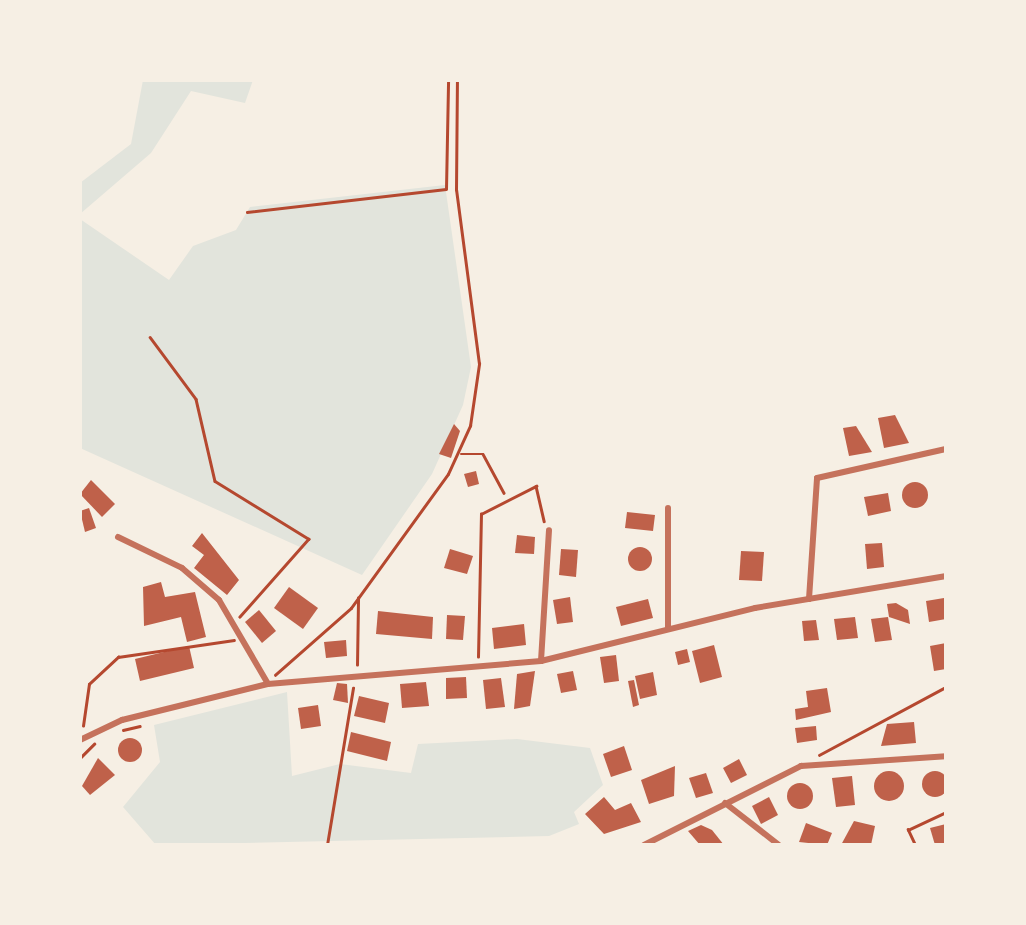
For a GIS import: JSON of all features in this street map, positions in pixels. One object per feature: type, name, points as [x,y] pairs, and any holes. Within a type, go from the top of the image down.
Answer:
[{"type":"street","points":[[810,599],[817,478],[946,449]]},
{"type":"street","points":[[668,508],[668,628]]},
{"type":"street","points":[[542,661],[549,530]]},
{"type":"street","points":[[118,537],[194,577],[236,622],[268,684]]},
{"type":"street","points":[[82,739],[268,684],[357,672],[478,668],[542,661],[668,628],[946,576]]},
{"type":"street","points":[[644,845],[801,766],[946,756]]},
{"type":"street","points":[[726,803],[779,845]]},
{"type":"path","points":[[247,212],[446,189],[448,80]]},
{"type":"path","points":[[268,684],[358,597],[458,454],[479,364],[456,190],[457,80]]},
{"type":"path","points":[[150,337],[196,400],[214,481],[309,540],[236,622]]},
{"type":"path","points":[[458,454],[484,454],[505,494]]},
{"type":"path","points":[[478,668],[481,514],[505,494],[542,488],[549,530]]},
{"type":"path","points":[[327,845],[357,672],[358,597]]},
{"type":"path","points":[[82,739],[99,669],[173,642],[246,637]]},
{"type":"path","points":[[801,766],[946,687]]},
{"type":"path","points":[[80,758],[107,736],[146,724]]},
{"type":"path","points":[[915,845],[908,830],[946,812]]},
{"type":"shaded area","points":[[143,80],[253,80],[245,103],[191,91],[151,153],[80,214],[80,183],[131,144]]},
{"type":"shaded area","points":[[445,185],[471,367],[463,405],[432,474],[362,575],[80,448],[80,219],[169,280],[193,246],[236,230],[250,207]]},
{"type":"shaded area","points":[[287,692],[292,776],[340,764],[411,773],[418,744],[517,739],[590,748],[603,785],[574,812],[579,824],[549,836],[156,845],[123,807],[160,762],[154,725]]},
{"type":"building","points":[[895,415],[909,443],[884,448],[878,418]]},
{"type":"building","points":[[454,424],[460,431],[451,458],[439,454]]},
{"type":"building","points":[[856,426],[872,452],[849,456],[843,428]]},
{"type":"building","points":[[476,471],[479,484],[468,487],[464,474]]},
{"type":"building","points":[[91,480],[115,504],[102,517],[80,494]]},
{"type":"building","points":[[915,482],[924,486],[928,495],[924,504],[915,508],[906,504],[902,495],[906,486]]},
{"type":"building","points":[[888,493],[891,511],[868,516],[864,497]]},
{"type":"building","points":[[89,508],[96,528],[85,532],[80,511]]},
{"type":"building","points":[[627,512],[655,515],[653,531],[625,528]]},
{"type":"building","points":[[202,533],[239,580],[227,595],[194,568],[204,555],[192,546]]},
{"type":"building","points":[[517,535],[535,537],[534,554],[515,553]]},
{"type":"building","points":[[882,543],[884,567],[867,569],[865,544]]},
{"type":"building","points":[[640,547],[652,559],[640,571],[628,559]]},
{"type":"building","points":[[450,549],[473,556],[467,574],[444,568]]},
{"type":"building","points":[[561,549],[578,550],[576,577],[559,575]]},
{"type":"building","points":[[741,551],[764,552],[762,581],[739,580]]},
{"type":"building","points":[[161,582],[165,597],[195,592],[206,637],[187,642],[181,617],[144,626],[143,587]]},
{"type":"building","points":[[289,587],[318,608],[303,629],[274,608]]},
{"type":"building","points":[[570,597],[573,622],[557,624],[553,600]]},
{"type":"building","points":[[944,598],[946,619],[929,622],[926,601]]},
{"type":"building","points":[[648,599],[653,618],[621,626],[616,607]]},
{"type":"building","points":[[896,603],[908,610],[910,624],[889,617],[887,604]]},
{"type":"building","points":[[259,610],[276,631],[262,643],[245,622]]},
{"type":"building","points":[[378,611],[433,617],[432,639],[376,634]]},
{"type":"building","points":[[447,615],[465,616],[463,640],[446,639]]},
{"type":"building","points":[[855,617],[858,638],[837,640],[834,619]]},
{"type":"building","points":[[888,617],[892,640],[875,642],[871,619]]},
{"type":"building","points":[[816,620],[819,640],[804,641],[802,621]]},
{"type":"building","points":[[524,624],[526,645],[494,649],[492,628]]},
{"type":"building","points":[[346,640],[347,656],[326,658],[324,642]]},
{"type":"building","points":[[946,643],[946,669],[934,671],[930,646]]},
{"type":"building","points":[[714,645],[722,677],[700,683],[692,651]]},
{"type":"building","points":[[189,646],[194,668],[140,681],[135,659]]},
{"type":"building","points":[[687,649],[690,662],[678,665],[675,652]]},
{"type":"building","points":[[616,655],[619,681],[604,683],[600,657]]},
{"type":"building","points":[[535,671],[530,706],[514,709],[517,674]]},
{"type":"building","points":[[573,671],[577,690],[561,693],[557,674]]},
{"type":"building","points":[[653,672],[657,695],[640,699],[635,676]]},
{"type":"building","points":[[466,677],[467,698],[446,699],[446,678]]},
{"type":"building","points":[[501,678],[505,707],[486,709],[483,680]]},
{"type":"building","points":[[634,680],[639,705],[633,707],[628,681]]},
{"type":"building","points":[[426,682],[429,706],[402,708],[400,684]]},
{"type":"building","points":[[337,683],[347,684],[348,703],[333,700]]},
{"type":"building","points":[[827,688],[831,712],[796,720],[795,709],[808,707],[806,691]]},
{"type":"building","points":[[359,696],[389,703],[385,723],[354,716]]},
{"type":"building","points":[[318,705],[321,726],[301,729],[298,708]]},
{"type":"building","points":[[914,722],[916,743],[881,746],[887,724]]},
{"type":"building","points":[[816,726],[817,740],[797,743],[795,728]]},
{"type":"building","points":[[351,732],[391,742],[387,761],[347,751]]},
{"type":"building","points":[[130,738],[139,741],[139,759],[130,762],[121,759],[118,750],[121,741]]},
{"type":"building","points":[[624,746],[632,770],[611,777],[603,754]]},
{"type":"building","points":[[98,758],[115,775],[90,795],[82,786]]},
{"type":"building","points":[[739,759],[747,775],[731,783],[723,768]]},
{"type":"building","points":[[675,766],[674,796],[649,804],[641,780]]},
{"type":"building","points":[[889,771],[900,775],[904,786],[900,797],[889,801],[878,797],[874,786],[878,775]]},
{"type":"building","points":[[935,771],[944,775],[948,784],[944,793],[935,797],[926,793],[922,784],[926,775]]},
{"type":"building","points":[[706,773],[713,793],[696,798],[689,778]]},
{"type":"building","points":[[852,776],[855,805],[836,807],[832,778]]},
{"type":"building","points":[[800,783],[809,787],[813,796],[809,805],[800,809],[791,805],[787,796],[791,787]]},
{"type":"building","points":[[604,797],[615,810],[631,803],[641,822],[604,834],[585,814]]},
{"type":"building","points":[[769,797],[778,815],[761,824],[752,806]]},
{"type":"building","points":[[854,821],[875,826],[871,845],[841,845]]},
{"type":"building","points":[[806,823],[832,833],[827,845],[799,842]]},
{"type":"building","points":[[946,824],[946,845],[935,845],[930,828]]},
{"type":"building","points":[[701,825],[712,830],[724,845],[700,845],[688,831]]}]
